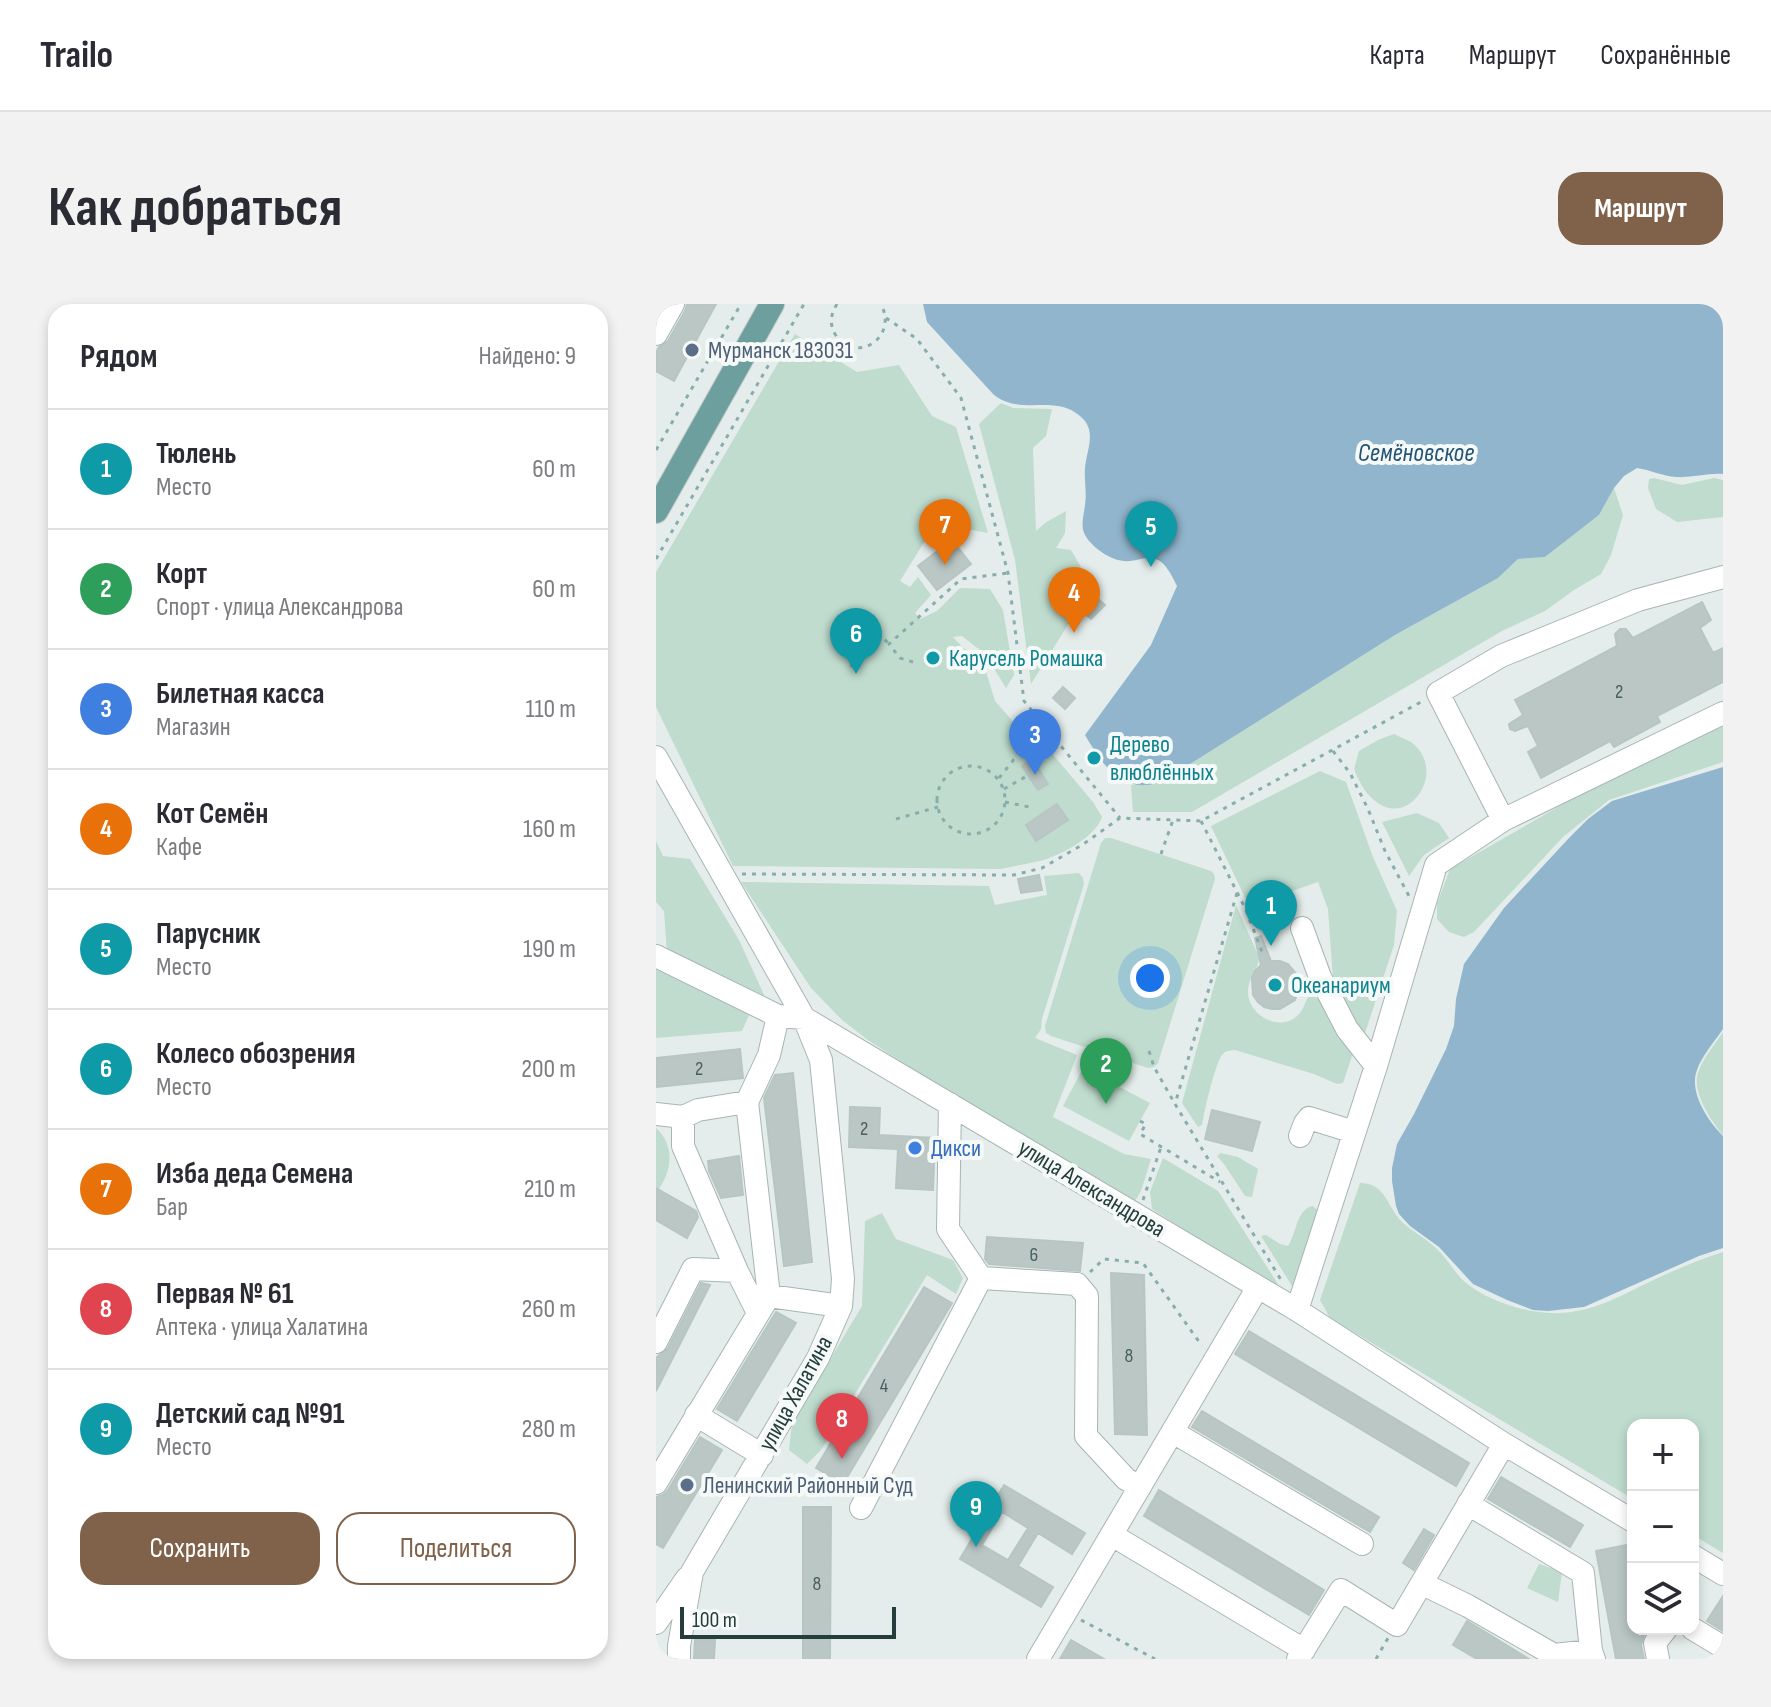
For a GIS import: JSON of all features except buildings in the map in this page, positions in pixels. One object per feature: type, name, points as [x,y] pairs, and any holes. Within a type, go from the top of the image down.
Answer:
[{"type":"main road","points":[[656,511],[772,304]]},
{"type":"street","points":[[656,334],[673,304]]},
{"type":"street","points":[[1503,820],[1438,693],[1501,656],[1638,600],[1723,577]]},
{"type":"street","points":[[1288,1305],[1354,1132],[1436,865],[1503,820],[1723,713]]},
{"type":"street","name":"улица Александрова","points":[[656,757],[804,1018],[1288,1305],[1504,1444],[1627,1517]]},
{"type":"street","points":[[1302,928],[1320,977],[1347,1029],[1376,1066]]},
{"type":"street","points":[[656,956],[778,1016],[804,1018]]},
{"type":"street","points":[[656,1483],[763,1305],[747,1102],[769,1055],[778,1016]]},
{"type":"street","name":"улица Халатина","points":[[679,1659],[692,1572],[818,1358],[841,1306],[843,1279],[821,1060],[804,1018]]},
{"type":"street","points":[[656,1114],[683,1117],[698,1110],[747,1102]]},
{"type":"street","points":[[950,1104],[948,1229],[981,1278]]},
{"type":"street","points":[[683,1117],[683,1146],[737,1271],[763,1305]]},
{"type":"street","points":[[1300,1136],[1309,1118],[1354,1132]]},
{"type":"street","points":[[656,1342],[693,1269],[737,1271]]},
{"type":"street","points":[[981,1278],[1077,1284],[1087,1296],[1086,1436],[1126,1479],[1140,1487]]},
{"type":"street","points":[[861,1508],[981,1278]]},
{"type":"street","points":[[1038,1659],[1258,1287]]},
{"type":"street","points":[[763,1305],[841,1306]]},
{"type":"street","points":[[696,1415],[762,1455]]},
{"type":"street","points":[[1173,1432],[1362,1544]]},
{"type":"street","points":[[1112,1535],[1301,1654],[1341,1590],[1397,1625],[1504,1444]]},
{"type":"street","points":[[1423,1584],[1554,1655],[1592,1655],[1583,1573],[1468,1504]]},
{"type":"street","points":[[1699,1560],[1723,1574]]},
{"type":"street","points":[[656,1623],[692,1572]]},
{"type":"street","points":[[1699,1633],[1723,1647]]},
{"type":"street","points":[[1658,1659],[1655,1643],[1661,1635]]},
{"type":"path","points":[[656,450],[741,304]]},
{"type":"path","points":[[656,559],[804,304]]},
{"type":"path","points":[[837,304],[832,314],[833,330],[849,346],[865,347],[878,339],[886,326],[881,304]]},
{"type":"path","points":[[884,309],[887,304]]},
{"type":"path","points":[[886,318],[917,339],[961,398],[1008,573],[1024,701],[1120,818]]},
{"type":"path","points":[[889,644],[961,579],[1008,573]]},
{"type":"path","points":[[871,625],[900,658],[913,662]]},
{"type":"path","points":[[851,667],[862,649],[880,635]]},
{"type":"path","points":[[735,874],[1014,875],[1042,868],[1120,818],[1201,821],[1438,693]]},
{"type":"path","points":[[999,778],[1039,719]]},
{"type":"path","points":[[1332,750],[1350,773],[1385,851],[1420,917]]},
{"type":"path","points":[[973,765],[981,767],[999,778],[1004,789],[1003,813],[993,826],[978,834],[954,830],[942,818],[937,794],[944,779],[956,769],[973,765]]},
{"type":"path","points":[[1004,789],[1025,777]]},
{"type":"path","points":[[1005,802],[1034,808]]},
{"type":"path","points":[[896,819],[938,807]]},
{"type":"path","points":[[1161,854],[1173,820]]},
{"type":"path","points":[[1201,821],[1237,893],[1264,957]]},
{"type":"path","points":[[1175,1104],[1237,893]]},
{"type":"path","points":[[1149,1051],[1154,1067],[1175,1104],[1286,1288],[1288,1305]]},
{"type":"path","points":[[1140,1121],[1146,1124],[1140,1134],[1223,1184]]},
{"type":"path","points":[[1136,1214],[1143,1203],[1161,1147]]},
{"type":"path","points":[[1077,1284],[1104,1259],[1143,1263],[1214,1362]]},
{"type":"path","points":[[1066,1612],[1155,1659]]},
{"type":"path","points":[[1376,1659],[1397,1625]]},
{"type":"green space","points":[[795,334],[857,372],[899,365],[932,416],[956,427],[988,533],[945,525],[923,544],[900,581],[910,587],[918,577],[931,595],[915,613],[920,619],[937,611],[960,588],[990,589],[1003,610],[1014,675],[1006,688],[985,654],[962,636],[953,637],[984,665],[995,701],[1024,734],[1023,752],[1031,740],[1050,751],[1102,817],[1085,838],[1057,855],[1001,869],[733,866],[656,707],[656,572]]},
{"type":"green space","points":[[1001,403],[1013,408],[1052,409],[1046,436],[1033,448],[1036,531],[1066,511],[1065,533],[1056,548],[1071,550],[1081,567],[1068,594],[1081,604],[1031,684],[1015,560],[979,424]]},
{"type":"green space","points":[[1714,478],[1723,480],[1723,517],[1677,522],[1656,509],[1648,488],[1649,479],[1682,485]]},
{"type":"green space","points":[[1614,488],[1623,515],[1611,555],[1601,574],[1545,611],[1502,631],[1192,812],[1133,812],[1131,785],[1157,783],[1179,771],[1395,635],[1498,578],[1518,559],[1545,557],[1599,515]]},
{"type":"green space","points":[[1723,725],[1723,762],[1609,800],[1563,837],[1474,932],[1464,937],[1449,932],[1437,919],[1437,904],[1450,869],[1565,803]]},
{"type":"green space","points":[[1394,734],[1411,742],[1422,754],[1426,767],[1425,781],[1411,803],[1400,808],[1387,808],[1365,790],[1354,769],[1359,751]]},
{"type":"green space","points":[[1320,771],[1346,782],[1373,857],[1397,911],[1394,945],[1365,1033],[1350,1016],[1333,979],[1328,909],[1318,882],[1249,906],[1211,826]]},
{"type":"green space","points":[[1417,813],[1439,823],[1449,838],[1424,855],[1409,876],[1382,822]]},
{"type":"green space","points":[[1105,838],[1214,874],[1158,1063],[1154,1067],[1148,1068],[1046,1033],[1045,1026]]},
{"type":"green space","points":[[656,841],[663,856],[690,859],[739,940],[765,997],[750,996],[667,953],[664,911],[656,902]]},
{"type":"green space","points":[[1079,873],[1084,884],[1041,1029],[1035,1038],[1077,1055],[1053,1117],[1124,1154],[1151,1159],[1141,1191],[1133,1204],[920,1074],[842,1020],[811,988],[741,882],[989,886],[995,905],[1047,895],[1044,876]]},
{"type":"green space","points":[[1236,905],[1259,957],[1248,988],[1254,1009],[1268,1020],[1285,1022],[1300,1013],[1309,995],[1316,998],[1334,1019],[1353,1053],[1343,1083],[1337,1084],[1235,1050],[1226,1051],[1216,1068],[1202,1125],[1198,1127],[1182,1103]]},
{"type":"green space","points":[[656,962],[750,1013],[742,1031],[656,1038]]},
{"type":"green space","points":[[1723,1032],[1723,1135],[1705,1108],[1698,1092],[1697,1077],[1701,1065]]},
{"type":"green space","points":[[1083,1068],[1150,1103],[1129,1141],[1063,1106]]},
{"type":"green space","points":[[656,1128],[667,1143],[670,1160],[666,1177],[656,1193]]},
{"type":"green space","points":[[1221,1153],[1238,1157],[1258,1169],[1252,1197],[1245,1196],[1217,1156]]},
{"type":"green space","points":[[1163,1158],[1218,1191],[1278,1284],[1268,1284],[1152,1209],[1150,1192]]},
{"type":"green space","points":[[1360,1183],[1381,1191],[1402,1222],[1436,1248],[1468,1284],[1505,1304],[1534,1311],[1559,1313],[1591,1308],[1723,1252],[1723,1553],[1699,1539],[1699,1419],[1627,1419],[1627,1495],[1330,1318],[1320,1300]]},
{"type":"green space","points":[[1313,1206],[1317,1210],[1317,1218],[1296,1284],[1292,1286],[1261,1236],[1266,1235],[1288,1246],[1303,1212]]},
{"type":"green space","points":[[882,1213],[896,1239],[953,1260],[963,1278],[956,1294],[927,1275],[821,1450],[807,1464],[789,1450],[792,1423],[862,1306],[865,1221]]},
{"type":"green space","points":[[1539,1564],[1562,1572],[1558,1602],[1527,1588]]},
{"type":"water","name":"Семёновское","points":[[923,304],[1723,304],[1723,474],[1676,477],[1637,468],[1624,476],[1614,488],[1599,515],[1545,557],[1518,559],[1498,578],[1395,635],[1165,779],[1144,785],[1132,784],[1122,780],[1105,765],[1085,735],[1151,645],[1177,586],[1160,561],[1149,558],[1117,560],[1099,550],[1085,535],[1085,468],[1090,438],[1083,419],[1067,408],[1014,404],[994,395],[927,322]]},
{"type":"water","points":[[1723,767],[1723,1029],[1702,1060],[1696,1073],[1695,1088],[1704,1111],[1723,1136],[1723,1248],[1584,1307],[1533,1310],[1473,1284],[1439,1247],[1399,1214],[1392,1181],[1397,1144],[1446,1049],[1454,1026],[1464,964],[1504,908],[1588,819],[1612,801]]},
{"type":"place","name":"Мурманск 183031","points":[[692,350]]},
{"type":"place","name":"Изба деда Семена","points":[[945,565]]},
{"type":"place","name":"Парусник","points":[[1151,567]]},
{"type":"place","name":"Кот Семён","points":[[1074,633]]},
{"type":"place","name":"Карусель Ромашка","points":[[933,658]]},
{"type":"place","name":"Колесо обозрения","points":[[856,674]]},
{"type":"place","name":"Дерево влюблённых","points":[[1094,758]]},
{"type":"place","name":"Билетная касса","points":[[1035,775]]},
{"type":"place","name":"Тюлень","points":[[1271,946]]},
{"type":"place","name":"Океанариум","points":[[1275,985]]},
{"type":"place","name":"Корт","points":[[1106,1104]]},
{"type":"place","name":"Дикси","points":[[915,1148]]},
{"type":"place","name":"Первая № 61","points":[[842,1459]]},
{"type":"place","name":"Ленинский Районный Суд","points":[[687,1485]]},
{"type":"place","name":"Детский сад №91","points":[[976,1547]]}]
